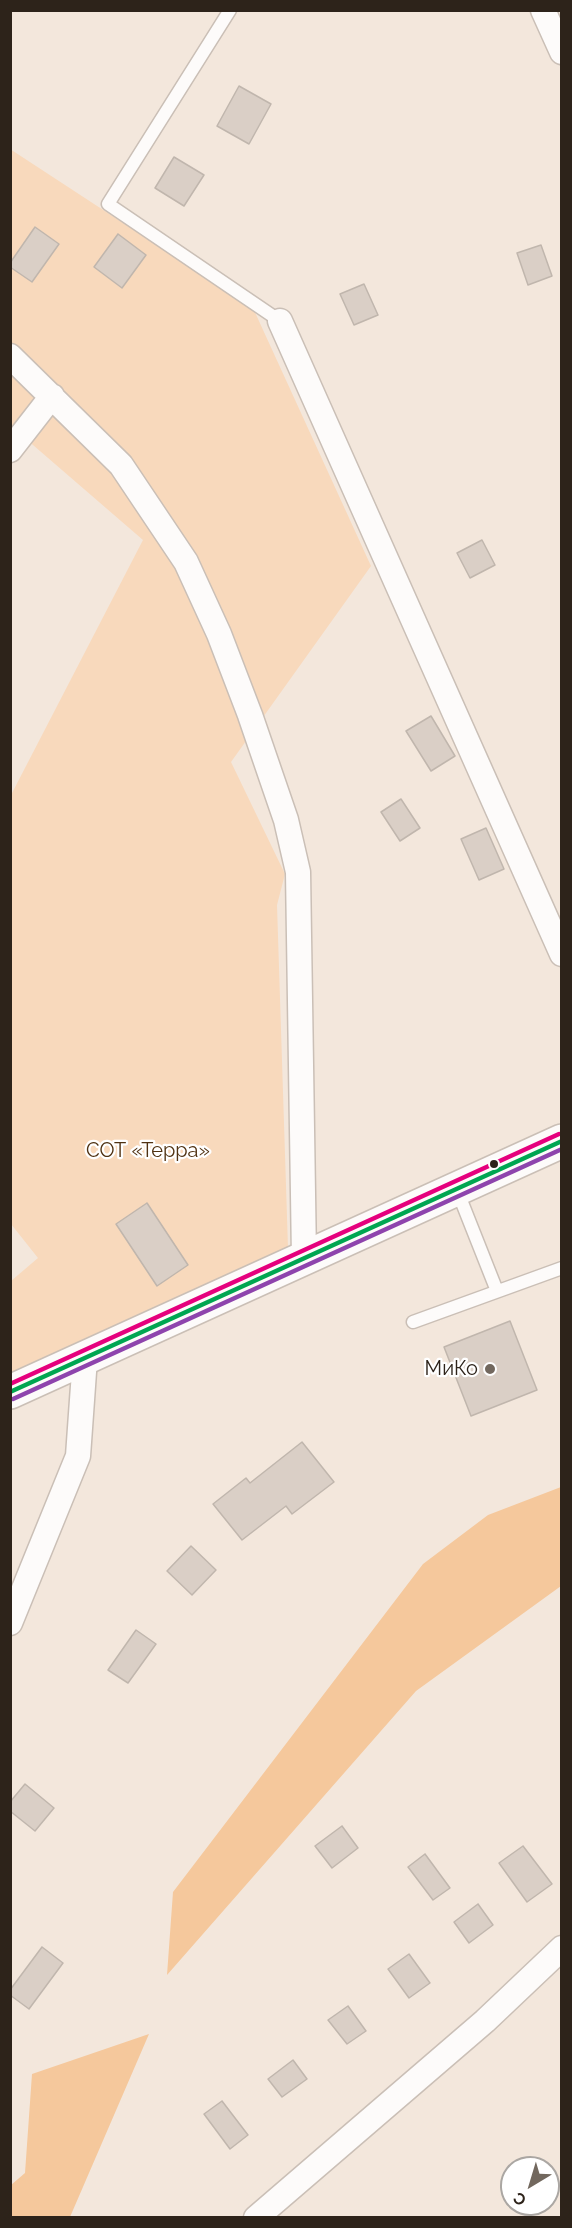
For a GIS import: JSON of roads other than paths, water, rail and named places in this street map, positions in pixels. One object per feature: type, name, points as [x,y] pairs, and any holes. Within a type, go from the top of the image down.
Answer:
[{"type":"main road","points":[[10,1392],[561,1141]]},
{"type":"street","points":[[543,10],[561,52]]},
{"type":"street","points":[[280,321],[561,954]]},
{"type":"street","points":[[10,356],[121,465],[186,562],[219,634],[286,820],[298,872],[304,1258]]},
{"type":"street","points":[[10,450],[52,396]]},
{"type":"street","points":[[10,1623],[78,1456],[85,1358]]},
{"type":"street","points":[[256,2217],[485,2021],[561,1948]]},
{"type":"lane","points":[[230,10],[108,204],[280,321]]},
{"type":"lane","points":[[457,1189],[497,1291]]},
{"type":"lane","points":[[413,1322],[561,1269]]},
{"type":"place","name":"МиКо","points":[[490,1369]]},
{"type":"park label","name":"СОТ «Терра»","points":[[148,1151]]}]
